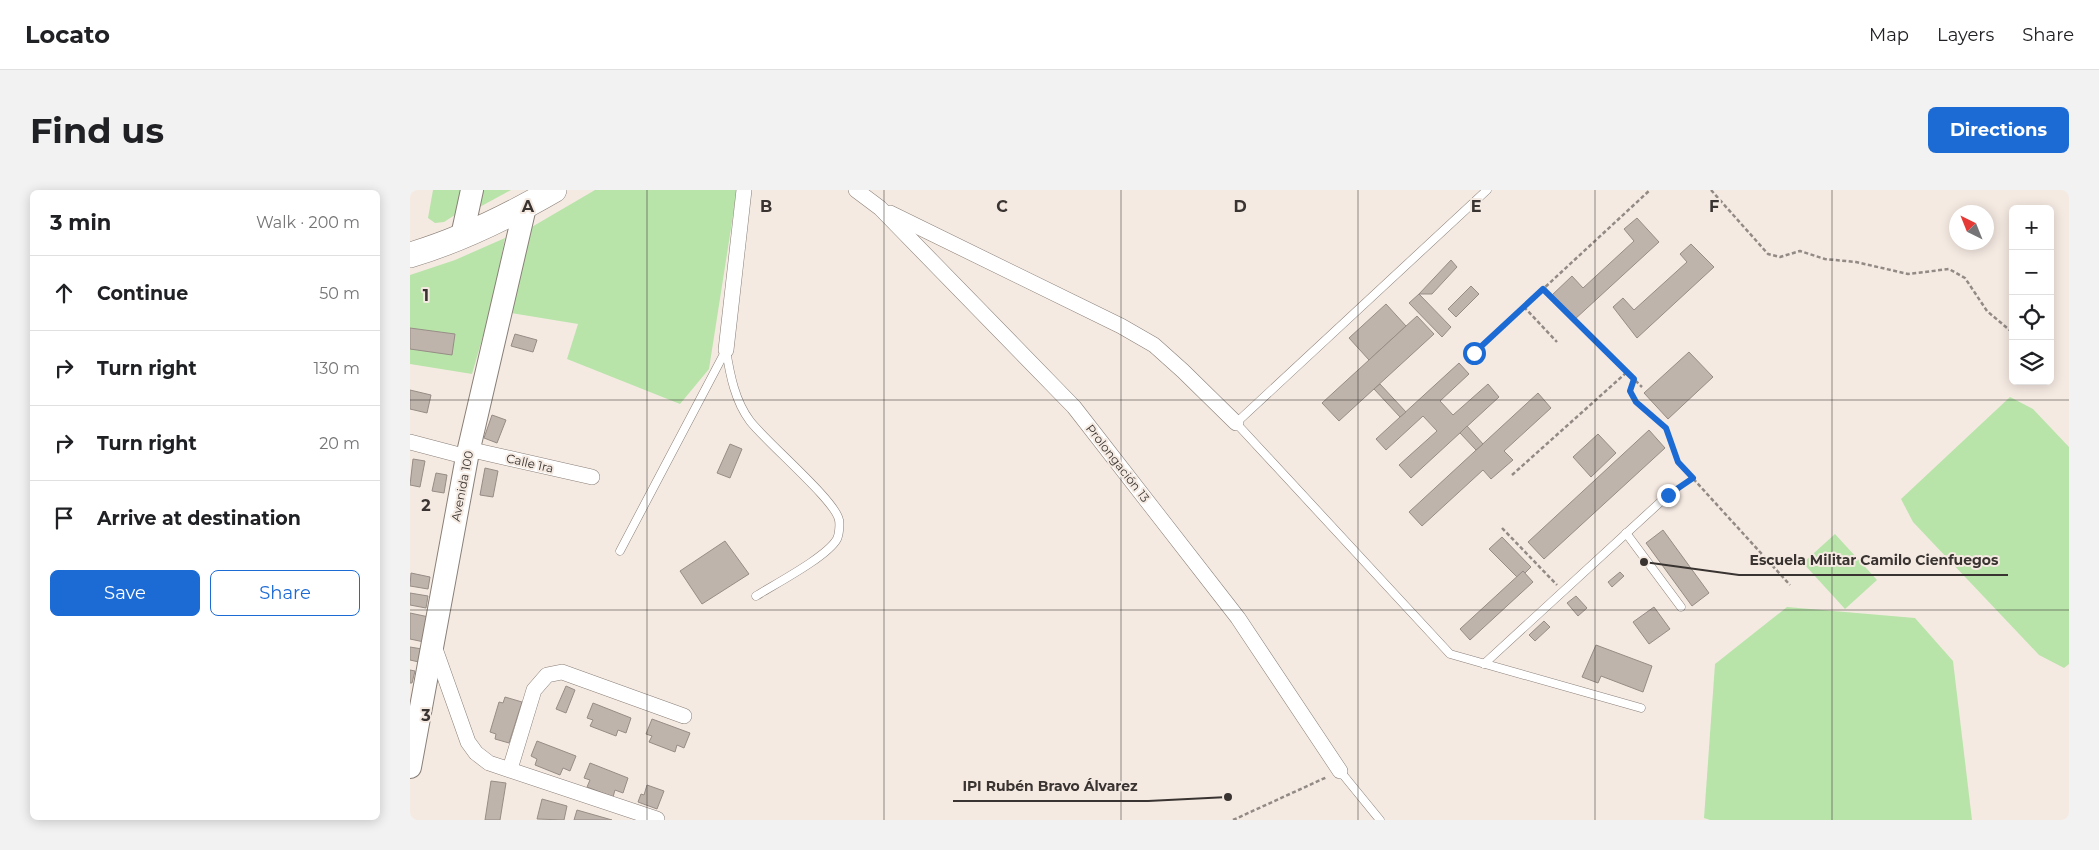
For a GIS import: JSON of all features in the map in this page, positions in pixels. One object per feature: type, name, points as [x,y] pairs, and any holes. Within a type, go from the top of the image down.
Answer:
[{"type":"main road","points":[[410,255],[462,236],[525,207],[554,190]]},
{"type":"street","points":[[462,236],[472,190]]},
{"type":"street","points":[[726,350],[744,190]]},
{"type":"street","name":"Prolongación 13","points":[[856,190],[880,208],[1074,407],[1238,618],[1340,771]]},
{"type":"street","name":"Avenida 100","points":[[410,767],[467,453],[525,207]]},
{"type":"street","points":[[880,208],[1121,326],[1154,345],[1236,423]]},
{"type":"street","name":"Calle 1ra","points":[[410,442],[592,477]]},
{"type":"street","points":[[433,642],[468,742],[476,753],[488,763],[510,768],[657,819]]},
{"type":"street","points":[[510,768],[534,690],[547,675],[562,672],[684,716]]},
{"type":"lane","points":[[1487,190],[1236,423],[1450,654],[1641,708]]},
{"type":"lane","points":[[620,551],[726,350]]},
{"type":"lane","points":[[726,350],[733,388],[749,420],[776,450],[828,501],[839,519],[838,538],[829,550],[756,596]]},
{"type":"lane","points":[[1484,664],[1668,495]]},
{"type":"lane","points":[[1626,533],[1681,607]]},
{"type":"lane","points":[[1340,771],[1380,820]]},
{"type":"path","points":[[1474,353],[1650,190]]},
{"type":"path","points":[[1711,190],[1768,254],[1780,257],[1800,251],[1825,259],[1856,262],[1908,274],[1949,269],[1965,278],[1987,312],[2009,330]]},
{"type":"path","points":[[1543,289],[1642,387]]},
{"type":"path","points":[[1524,307],[1557,342]]},
{"type":"path","points":[[1512,475],[1627,372]]},
{"type":"path","points":[[1634,379],[1630,391],[1636,402],[1666,428],[1678,462],[1790,584]]},
{"type":"path","points":[[1668,495],[1693,478]]},
{"type":"path","points":[[1502,528],[1563,592]]},
{"type":"path","points":[[1233,820],[1340,771]]},
{"type":"green space","points":[[433,190],[464,190],[458,213],[444,222],[435,223],[428,218]]},
{"type":"green space","points":[[480,190],[511,190],[476,209]]},
{"type":"green space","points":[[595,190],[737,190],[709,369],[680,404],[567,359],[578,324],[511,313],[530,228]]},
{"type":"green space","points":[[505,238],[492,305],[472,374],[410,364],[410,275],[455,260]]},
{"type":"green space","points":[[2010,397],[2033,409],[2069,447],[2069,664],[2064,668],[2039,655],[1913,522],[1901,499]]},
{"type":"green space","points":[[1835,534],[1877,580],[1845,609],[1803,563]]},
{"type":"green space","points":[[1787,607],[1915,618],[1953,661],[1972,820],[1710,820],[1704,818],[1715,664]]},
{"type":"building","points":[[1637,218],[1659,242],[1574,320],[1551,296],[1572,276],[1583,288],[1634,241],[1624,229]]},
{"type":"building","points":[[1691,244],[1714,267],[1637,338],[1613,307],[1623,298],[1634,310],[1687,262],[1680,254]]},
{"type":"building","points":[[1451,260],[1457,267],[1432,294],[1419,294]]},
{"type":"building","points":[[1471,286],[1479,294],[1456,317],[1448,309]]},
{"type":"building","points":[[1419,294],[1451,327],[1442,337],[1409,303]]},
{"type":"building","points":[[1386,304],[1406,326],[1369,360],[1349,338]]},
{"type":"building","points":[[1417,316],[1434,334],[1339,421],[1322,403]]},
{"type":"building","points":[[410,328],[455,334],[452,355],[410,349]]},
{"type":"building","points":[[515,334],[537,340],[533,352],[511,346]]},
{"type":"building","points":[[1689,352],[1713,377],[1668,419],[1644,393]]},
{"type":"building","points":[[1459,363],[1469,374],[1440,401],[1453,415],[1488,384],[1499,397],[1411,478],[1399,465],[1437,431],[1423,416],[1386,450],[1376,439]]},
{"type":"building","points":[[1380,384],[1406,412],[1400,417],[1374,389]]},
{"type":"building","points":[[410,390],[431,395],[427,413],[410,409]]},
{"type":"building","points":[[1538,393],[1551,408],[1504,451],[1513,460],[1491,479],[1483,470],[1422,526],[1409,512]]},
{"type":"building","points":[[492,415],[506,420],[497,443],[484,438]]},
{"type":"building","points":[[1467,426],[1483,444],[1476,450],[1460,433]]},
{"type":"building","points":[[1649,430],[1665,448],[1544,559],[1528,542]]},
{"type":"building","points":[[1598,434],[1616,453],[1591,477],[1573,457]]},
{"type":"building","points":[[730,444],[742,449],[730,478],[717,473]]},
{"type":"building","points":[[413,459],[425,461],[420,487],[410,485]]},
{"type":"building","points":[[485,468],[498,471],[493,497],[480,495]]},
{"type":"building","points":[[436,473],[447,475],[444,493],[432,491]]},
{"type":"building","points":[[1663,530],[1709,593],[1692,606],[1646,543]]},
{"type":"building","points":[[1502,537],[1531,567],[1517,577],[1489,549]]},
{"type":"building","points":[[725,541],[749,574],[702,604],[680,571]]},
{"type":"building","points":[[1523,571],[1533,582],[1470,640],[1460,629]]},
{"type":"building","points":[[1620,572],[1624,576],[1612,587],[1608,582]]},
{"type":"building","points":[[411,573],[430,577],[428,589],[410,586]]},
{"type":"building","points":[[410,593],[428,596],[426,608],[410,605]]},
{"type":"building","points":[[1576,596],[1587,608],[1578,616],[1567,603]]},
{"type":"building","points":[[1654,607],[1670,629],[1649,644],[1633,622]]},
{"type":"building","points":[[410,613],[429,617],[424,642],[410,639]]},
{"type":"building","points":[[1544,621],[1550,627],[1535,641],[1529,635]]},
{"type":"building","points":[[1596,645],[1652,666],[1643,692],[1601,676],[1598,683],[1582,677]]},
{"type":"building","points":[[410,647],[422,649],[419,662],[410,660]]},
{"type":"building","points":[[410,670],[415,671],[412,683],[410,683]]},
{"type":"building","points":[[566,686],[575,690],[566,713],[556,709]]},
{"type":"building","points":[[505,697],[522,702],[509,743],[495,739],[496,734],[490,732],[499,702],[503,703]]},
{"type":"building","points":[[593,703],[631,718],[626,733],[618,730],[616,736],[590,726],[593,720],[587,718]]},
{"type":"building","points":[[652,719],[690,733],[684,748],[677,745],[675,752],[649,742],[652,736],[646,734]]},
{"type":"building","points":[[537,741],[576,756],[570,771],[563,768],[560,775],[535,765],[537,759],[531,756]]},
{"type":"building","points":[[590,763],[628,778],[623,793],[615,790],[613,797],[587,787],[590,780],[584,778]]},
{"type":"building","points":[[491,781],[506,783],[500,820],[485,820]]},
{"type":"building","points":[[647,785],[664,791],[657,809],[638,802],[641,794],[644,795]]},
{"type":"building","points":[[542,799],[567,806],[564,820],[537,819]]},
{"type":"building","points":[[577,810],[612,820],[574,820]]},
{"type":"place","name":"Escuela Militar Camilo Cienfuegos","points":[[1644,562]]},
{"type":"place","name":"IPI Rubén Bravo Álvarez","points":[[1228,797]]},
{"type":"route","points":[[1474,353],[1543,289],[1634,379],[1630,391],[1636,402],[1666,428],[1678,462],[1693,478],[1668,495]]}]
